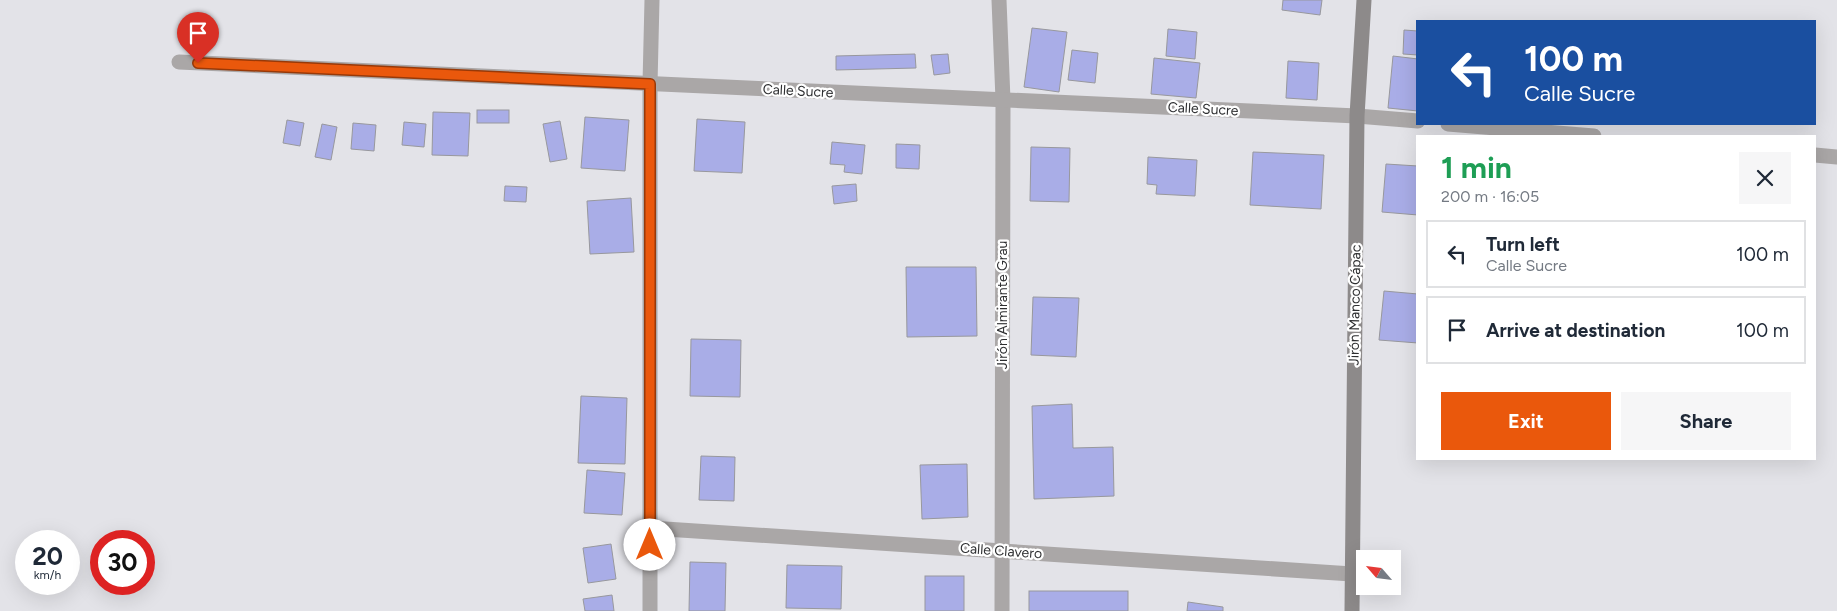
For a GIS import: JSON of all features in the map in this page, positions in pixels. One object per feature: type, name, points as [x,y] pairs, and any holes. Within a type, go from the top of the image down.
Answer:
[{"type":"street","points":[[650,611],[650,84],[652,0]]},
{"type":"street","name":"Jirón Almirante Grau","points":[[1000,0],[1003,100],[1002,611]]},
{"type":"street","name":"Jirón Manco Cápac","points":[[1352,611],[1357,116],[1364,0]]},
{"type":"street","name":"Calle Sucre","points":[[179,62],[1357,116],[1416,121]]},
{"type":"street","points":[[1460,125],[1582,135]]},
{"type":"street","points":[[1816,155],[1837,157]]},
{"type":"street","name":"Calle Clavero","points":[[650,528],[1352,574]]},
{"type":"building","points":[[1283,0],[1322,0],[1320,15],[1282,10]]},
{"type":"building","points":[[1032,28],[1067,32],[1059,92],[1024,87]]},
{"type":"building","points":[[1168,29],[1197,32],[1195,59],[1166,56]]},
{"type":"building","points":[[1404,30],[1416,31],[1416,55],[1403,54]]},
{"type":"building","points":[[1072,50],[1098,53],[1095,83],[1068,80]]},
{"type":"building","points":[[915,54],[916,68],[836,70],[836,56]]},
{"type":"building","points":[[948,54],[950,73],[934,75],[931,55]]},
{"type":"building","points":[[1393,56],[1416,59],[1416,111],[1388,108]]},
{"type":"building","points":[[1154,58],[1200,63],[1196,98],[1151,94]]},
{"type":"building","points":[[1288,61],[1319,63],[1317,100],[1286,98]]},
{"type":"building","points":[[477,110],[509,110],[509,123],[477,123]]},
{"type":"building","points":[[433,112],[470,113],[468,156],[432,155]]},
{"type":"building","points":[[585,117],[629,120],[625,171],[581,168]]},
{"type":"building","points":[[697,119],[745,122],[742,173],[694,171]]},
{"type":"building","points":[[287,120],[304,123],[300,146],[283,143]]},
{"type":"building","points":[[560,121],[567,159],[550,162],[543,124]]},
{"type":"building","points":[[404,122],[426,124],[424,147],[402,145]]},
{"type":"building","points":[[353,123],[376,125],[374,151],[351,149]]},
{"type":"building","points":[[322,124],[337,127],[331,160],[315,157]]},
{"type":"building","points":[[832,142],[865,145],[862,174],[844,172],[845,165],[830,164]]},
{"type":"building","points":[[896,144],[920,145],[919,169],[896,168]]},
{"type":"building","points":[[1031,147],[1070,148],[1069,202],[1030,201]]},
{"type":"building","points":[[1253,152],[1324,155],[1321,209],[1250,205]]},
{"type":"building","points":[[1148,157],[1197,160],[1195,196],[1156,194],[1157,185],[1147,184]]},
{"type":"building","points":[[1386,164],[1416,166],[1416,215],[1382,212]]},
{"type":"building","points":[[856,184],[857,201],[834,204],[832,186]]},
{"type":"building","points":[[505,186],[527,187],[526,202],[504,201]]},
{"type":"building","points":[[631,198],[634,252],[590,254],[587,201]]},
{"type":"building","points":[[906,267],[976,267],[977,336],[907,337]]},
{"type":"building","points":[[1384,291],[1416,294],[1416,343],[1379,340]]},
{"type":"building","points":[[1033,297],[1079,298],[1076,357],[1031,355]]},
{"type":"building","points":[[691,339],[741,340],[740,397],[690,396]]},
{"type":"building","points":[[581,396],[627,398],[625,464],[578,463]]},
{"type":"building","points":[[1072,404],[1073,448],[1113,447],[1114,496],[1034,499],[1032,406]]},
{"type":"building","points":[[701,456],[735,457],[734,501],[699,500]]},
{"type":"building","points":[[967,464],[968,517],[922,519],[920,465]]},
{"type":"building","points":[[587,470],[625,473],[622,515],[584,513]]},
{"type":"building","points":[[611,544],[616,579],[588,583],[583,548]]},
{"type":"building","points":[[690,562],[726,563],[725,611],[689,611]]},
{"type":"building","points":[[787,565],[842,566],[841,609],[786,608]]},
{"type":"building","points":[[925,576],[964,576],[964,611],[925,611]]},
{"type":"building","points":[[1029,591],[1128,591],[1128,611],[1029,611]]},
{"type":"building","points":[[612,595],[614,611],[585,611],[583,599]]},
{"type":"building","points":[[1188,602],[1223,607],[1223,611],[1187,611]]},
{"type":"route","points":[[198,63],[650,84],[650,545]]}]
